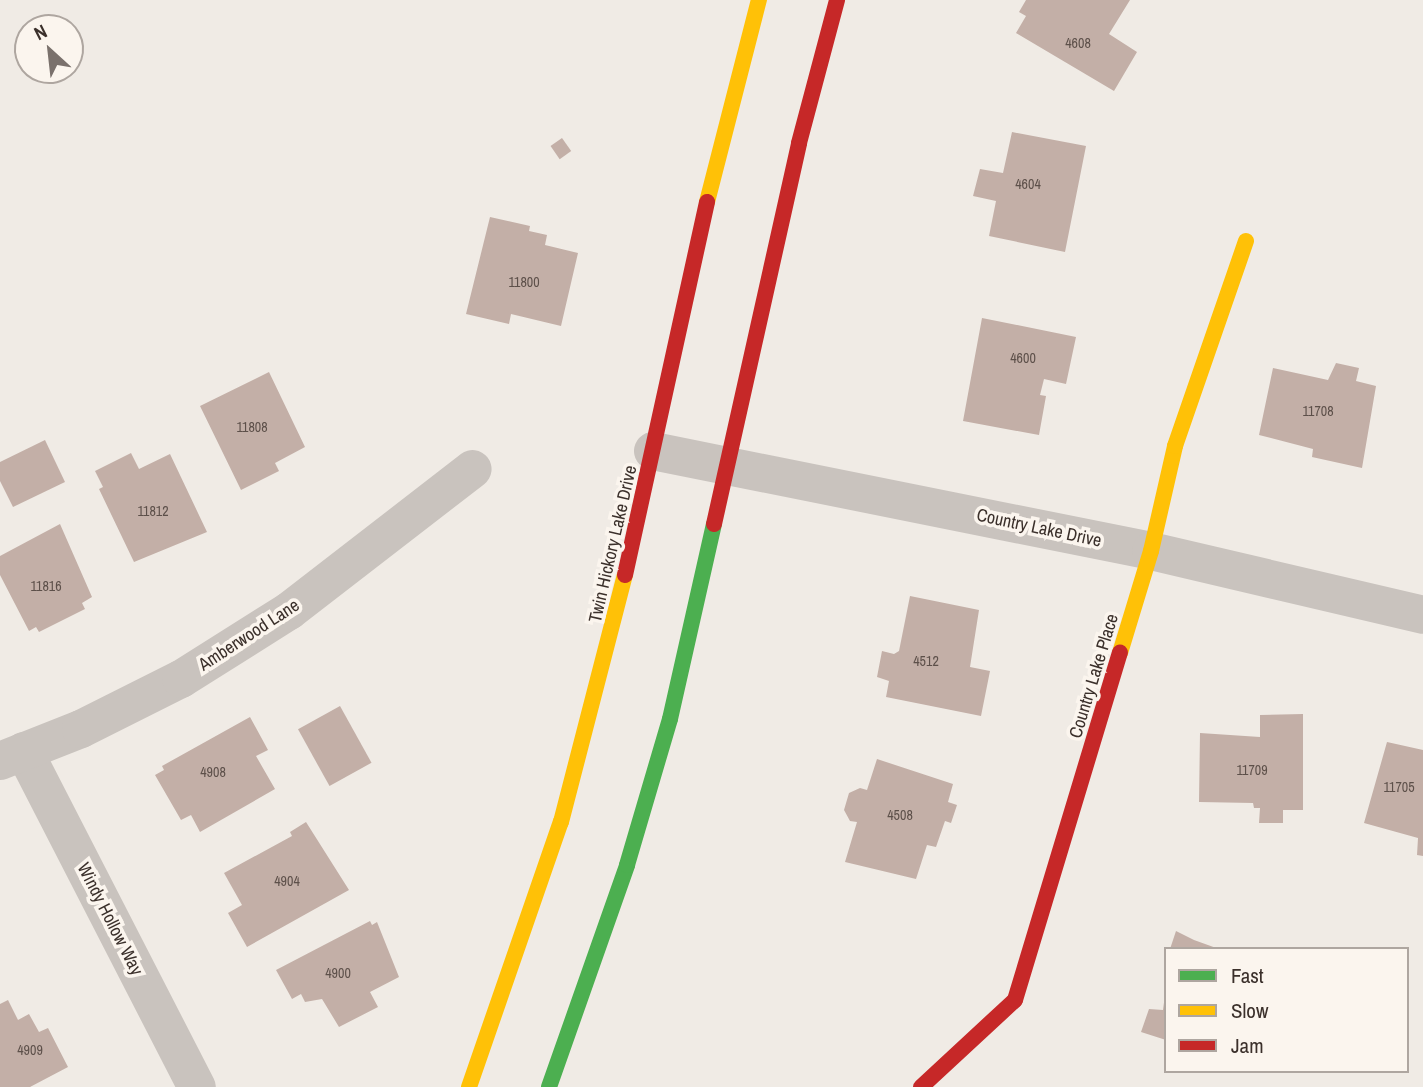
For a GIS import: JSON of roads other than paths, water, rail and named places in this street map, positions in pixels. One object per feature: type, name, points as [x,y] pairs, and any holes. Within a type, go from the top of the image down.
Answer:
[{"type":"street","name":"Twin Hickory Lake Drive","points":[[469,1087],[561,822],[607,658],[710,189],[759,0]]},
{"type":"street","points":[[549,1087],[627,865],[666,732],[730,466],[799,143],[837,0]]},
{"type":"street","name":"Country Lake Place","points":[[921,1087],[1016,1000],[1151,551],[1175,446],[1245,241]]},
{"type":"street","name":"Country Lake Drive","points":[[653,451],[1151,551],[1423,615]]},
{"type":"street","name":"Amberwood Lane","points":[[12,756],[181,678],[289,611],[473,469]]},
{"type":"street","name":"Windy Hollow Way","points":[[12,756],[197,1087]]}]
